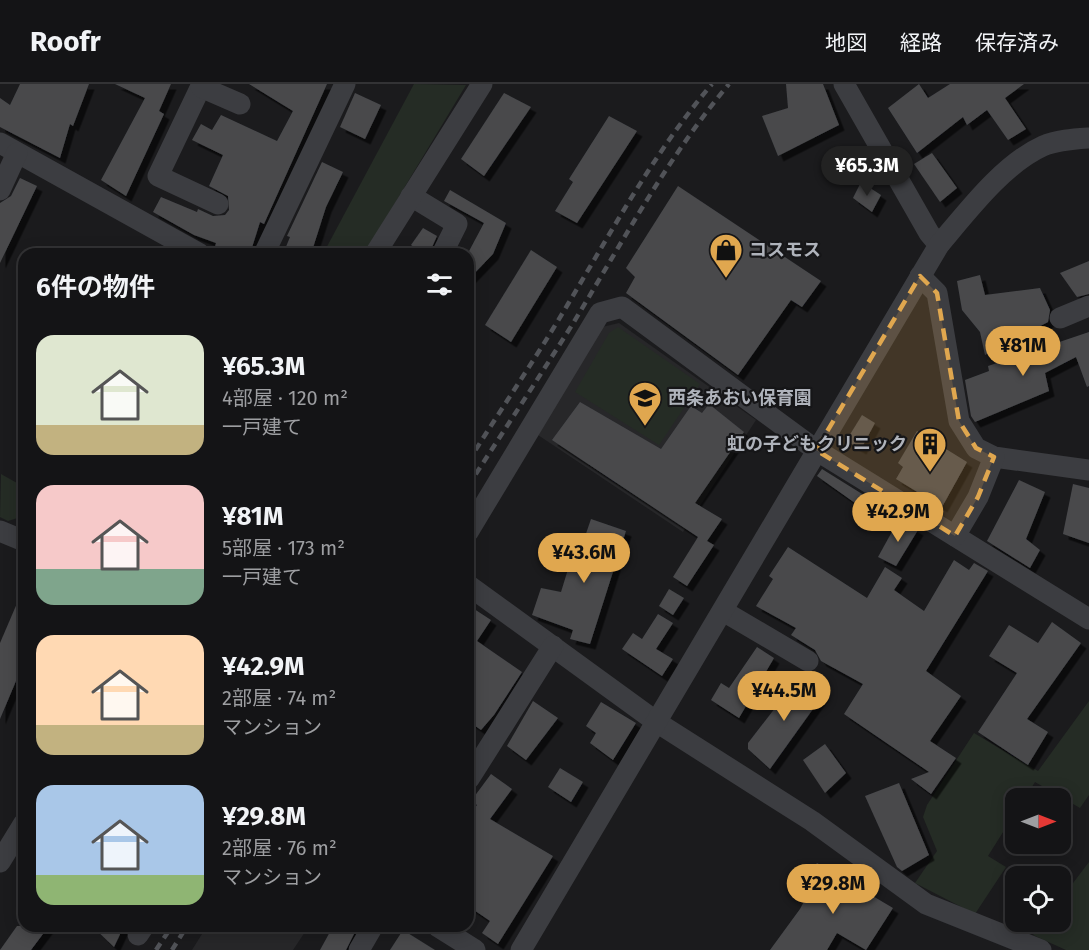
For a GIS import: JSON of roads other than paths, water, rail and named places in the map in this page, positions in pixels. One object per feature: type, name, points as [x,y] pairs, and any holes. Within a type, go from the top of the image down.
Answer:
[{"type":"street","points":[[267,248],[345,84]]},
{"type":"street","points":[[379,248],[482,84]]},
{"type":"street","points":[[218,204],[158,176],[201,85],[240,104]]},
{"type":"street","points":[[852,87],[930,233],[939,245]]},
{"type":"street","points":[[521,950],[658,723],[816,450],[939,245],[980,197],[1024,158],[1044,146],[1089,138]]},
{"type":"street","points":[[0,190],[8,148],[166,245]]},
{"type":"street","points":[[411,196],[457,224],[445,248]]},
{"type":"street","points":[[921,276],[938,293],[959,421],[976,448],[994,456],[1089,470]]},
{"type":"street","points":[[1060,318],[1089,306]]},
{"type":"street","points":[[474,522],[600,313],[622,307],[816,450],[1089,620]]},
{"type":"street","points":[[955,536],[978,497],[994,456]]},
{"type":"street","points":[[474,589],[658,723],[812,821],[926,904],[1041,950]]},
{"type":"street","points":[[723,611],[808,661]]},
{"type":"street","points":[[474,771],[553,646]]},
{"type":"street","points":[[0,862],[18,834]]},
{"type":"street","points":[[359,950],[370,932]]},
{"type":"street","points":[[446,932],[475,950]]},
{"type":"railway","points":[[474,453],[556,324],[653,163],[712,84]]},
{"type":"railway","points":[[474,477],[572,325],[665,171],[729,84]]},
{"type":"railway","points":[[156,950],[168,932]]},
{"type":"railway","points":[[172,950],[183,932]]},
{"type":"place","name":"コスモス","points":[[726,279]]},
{"type":"place","name":"西条あおい保育園","points":[[645,427]]},
{"type":"place","name":"虹の子どもクリニック","points":[[930,473]]}]
